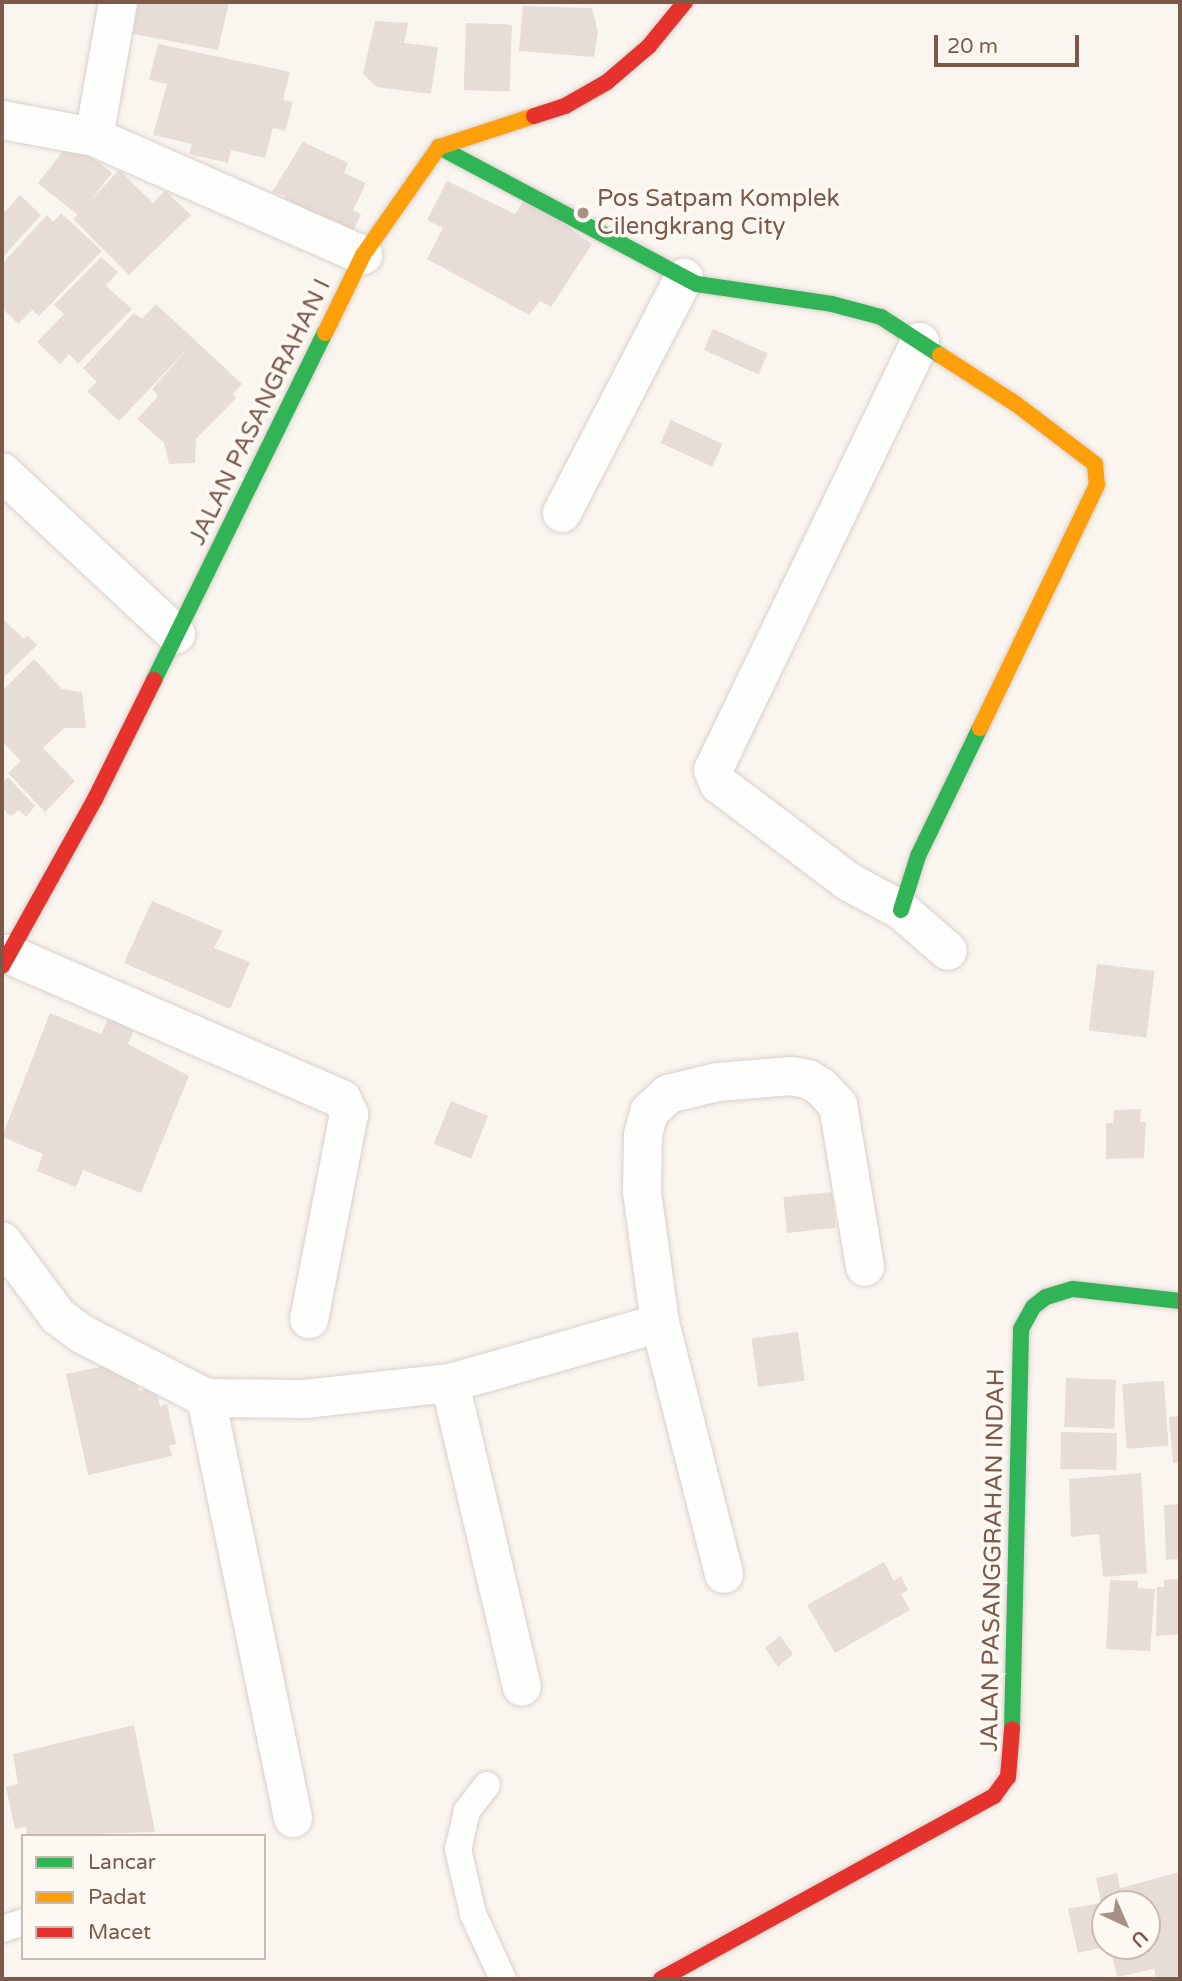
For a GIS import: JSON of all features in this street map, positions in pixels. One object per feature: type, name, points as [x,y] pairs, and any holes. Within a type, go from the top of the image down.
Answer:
[{"type":"street","points":[[94,137],[118,2]]},
{"type":"street","points":[[439,147],[565,106],[607,82],[649,46],[685,2]]},
{"type":"street","points":[[2,120],[94,137],[363,256]]},
{"type":"street","points":[[439,147],[684,278],[758,297],[860,309],[920,342],[1016,404],[1095,464],[1099,475],[918,856],[901,910]]},
{"type":"street","name":"JALAN PASANGRAHAN I","points":[[5,960],[95,799],[363,256],[416,174],[439,147]]},
{"type":"street","points":[[562,513],[684,278]]},
{"type":"street","points":[[920,342],[713,770],[719,784],[849,882],[901,910],[948,951]]},
{"type":"street","points":[[2,472],[176,634]]},
{"type":"street","points":[[5,960],[342,1099],[349,1114],[309,1320]]},
{"type":"street","points":[[724,1574],[660,1323],[641,1163],[649,1112],[668,1094],[718,1082],[791,1076],[808,1079],[821,1087],[838,1105],[865,1267]]},
{"type":"street","points":[[2,1241],[58,1315],[82,1334],[206,1398],[305,1399],[450,1383],[660,1323]]},
{"type":"street","name":"JALAN PASANGGRAHAN INDAH","points":[[661,1979],[994,1796],[1007,1777],[1011,1760],[1021,1329],[1033,1307],[1046,1297],[1073,1289],[1180,1301]]},
{"type":"street","points":[[450,1383],[522,1687]]},
{"type":"street","points":[[206,1398],[293,1818]]},
{"type":"lane","points":[[487,1785],[467,1811],[458,1849],[473,1914],[503,1979]]},
{"type":"lane","points":[[2,1929],[21,1923]]},
{"type":"building","points":[[138,2],[229,2],[218,50],[133,34]]},
{"type":"building","points":[[523,6],[592,8],[598,32],[594,57],[519,51]]},
{"type":"building","points":[[375,21],[408,23],[404,43],[438,47],[431,94],[377,87],[363,74]]},
{"type":"building","points":[[466,23],[512,25],[510,92],[464,90]]},
{"type":"building","points":[[158,44],[290,72],[283,100],[293,102],[285,131],[273,128],[265,158],[231,150],[228,163],[189,154],[192,144],[153,135],[167,84],[149,80]]},
{"type":"building","points":[[71,141],[112,173],[79,216],[38,184]]},
{"type":"building","points":[[303,142],[348,163],[344,173],[366,183],[353,210],[361,214],[351,236],[280,208],[285,196],[272,192]]},
{"type":"building","points":[[119,170],[153,203],[165,190],[191,215],[129,275],[73,219]]},
{"type":"building","points":[[447,181],[515,214],[526,197],[592,244],[551,307],[540,301],[529,315],[427,259],[443,228],[427,220]]},
{"type":"building","points":[[20,195],[41,215],[2,258],[2,215]]},
{"type":"building","points":[[61,213],[102,251],[39,316],[32,310],[18,324],[2,308],[2,264],[47,215],[53,222]]},
{"type":"building","points":[[101,257],[118,272],[106,286],[132,309],[78,364],[69,354],[60,364],[37,342],[64,314],[54,305]]},
{"type":"building","points":[[156,304],[242,384],[233,394],[236,398],[196,439],[195,463],[169,464],[164,443],[137,419],[158,396],[152,389],[193,343],[119,421],[87,391],[97,382],[83,368],[134,313],[142,319]]},
{"type":"building","points":[[713,329],[768,353],[758,374],[704,350]]},
{"type":"building","points":[[671,420],[723,444],[712,467],[660,443]]},
{"type":"building","points":[[4,620],[24,639],[28,636],[37,645],[2,679]]},
{"type":"building","points":[[34,659],[62,689],[82,692],[86,728],[64,728],[43,748],[75,781],[45,812],[8,773],[21,761],[2,741],[2,691]]},
{"type":"building","points":[[8,777],[35,806],[26,817],[19,810],[11,816],[2,808],[2,783]]},
{"type":"building","points":[[152,901],[223,931],[214,948],[250,962],[230,1009],[124,963]]},
{"type":"building","points":[[1097,964],[1155,971],[1146,1038],[1089,1031]]},
{"type":"building","points":[[112,1010],[138,1021],[128,1044],[189,1076],[141,1193],[83,1170],[76,1187],[37,1171],[43,1154],[2,1137],[50,1013],[101,1034]]},
{"type":"building","points":[[451,1101],[488,1116],[471,1159],[434,1144]]},
{"type":"building","points":[[1141,1109],[1140,1122],[1146,1122],[1144,1158],[1106,1159],[1106,1123],[1113,1123],[1114,1110]]},
{"type":"building","points":[[832,1192],[836,1228],[787,1233],[783,1197]]},
{"type":"building","points":[[798,1332],[805,1381],[758,1387],[751,1339]]},
{"type":"building","points":[[115,1364],[117,1376],[134,1373],[139,1391],[155,1387],[160,1406],[167,1404],[176,1444],[169,1446],[172,1456],[88,1475],[66,1374]]},
{"type":"building","points":[[1066,1378],[1116,1380],[1114,1429],[1064,1427]]},
{"type":"building","points":[[1164,1381],[1169,1446],[1127,1449],[1122,1384]]},
{"type":"building","points":[[1180,1416],[1180,1463],[1173,1463],[1169,1417]]},
{"type":"building","points":[[1061,1432],[1117,1433],[1116,1470],[1060,1469]]},
{"type":"building","points":[[1141,1473],[1147,1573],[1103,1577],[1099,1534],[1071,1537],[1069,1479]]},
{"type":"building","points":[[1180,1504],[1180,1559],[1166,1560],[1164,1505]]},
{"type":"building","points":[[884,1562],[894,1581],[901,1576],[908,1590],[901,1594],[910,1610],[835,1653],[807,1605]]},
{"type":"building","points":[[1180,1579],[1180,1634],[1156,1636],[1157,1587],[1164,1587],[1164,1580]]},
{"type":"building","points":[[1110,1580],[1138,1581],[1138,1588],[1155,1589],[1150,1651],[1106,1649]]},
{"type":"building","points":[[780,1636],[793,1654],[778,1667],[765,1648]]},
{"type":"building","points":[[134,1725],[155,1832],[27,1834],[26,1827],[15,1829],[6,1787],[18,1784],[13,1754]]},
{"type":"building","points":[[1180,1872],[1180,1979],[1156,1979],[1154,1969],[1117,1977],[1113,1960],[1161,1960],[1161,1890],[1098,1890],[1096,1878],[1117,1873],[1120,1888]]},
{"type":"building","points":[[1091,1905],[1091,1950],[1078,1953],[1068,1909]]},
{"type":"traffic: fast","points":[[439,147],[697,284],[832,304],[881,317],[940,355]]},
{"type":"traffic: fast","points":[[154,680],[325,333]]},
{"type":"traffic: fast","points":[[901,910],[918,856],[980,728]]},
{"type":"traffic: fast","points":[[1012,1729],[1021,1329],[1033,1307],[1046,1297],[1073,1289],[1180,1301]]},
{"type":"traffic: slow","points":[[325,333],[363,255],[439,147],[534,116]]},
{"type":"traffic: slow","points":[[940,355],[1016,404],[1095,464],[1097,485],[980,728]]},
{"type":"traffic: jam","points":[[534,116],[565,106],[607,82],[649,46],[685,2]]},
{"type":"traffic: jam","points":[[2,966],[95,799],[154,680]]},
{"type":"traffic: jam","points":[[661,1979],[994,1796],[1008,1777],[1012,1729]]},
{"type":"place","name":"Pos Satpam Komplek Cilengkrang City","points":[[583,213]]}]
